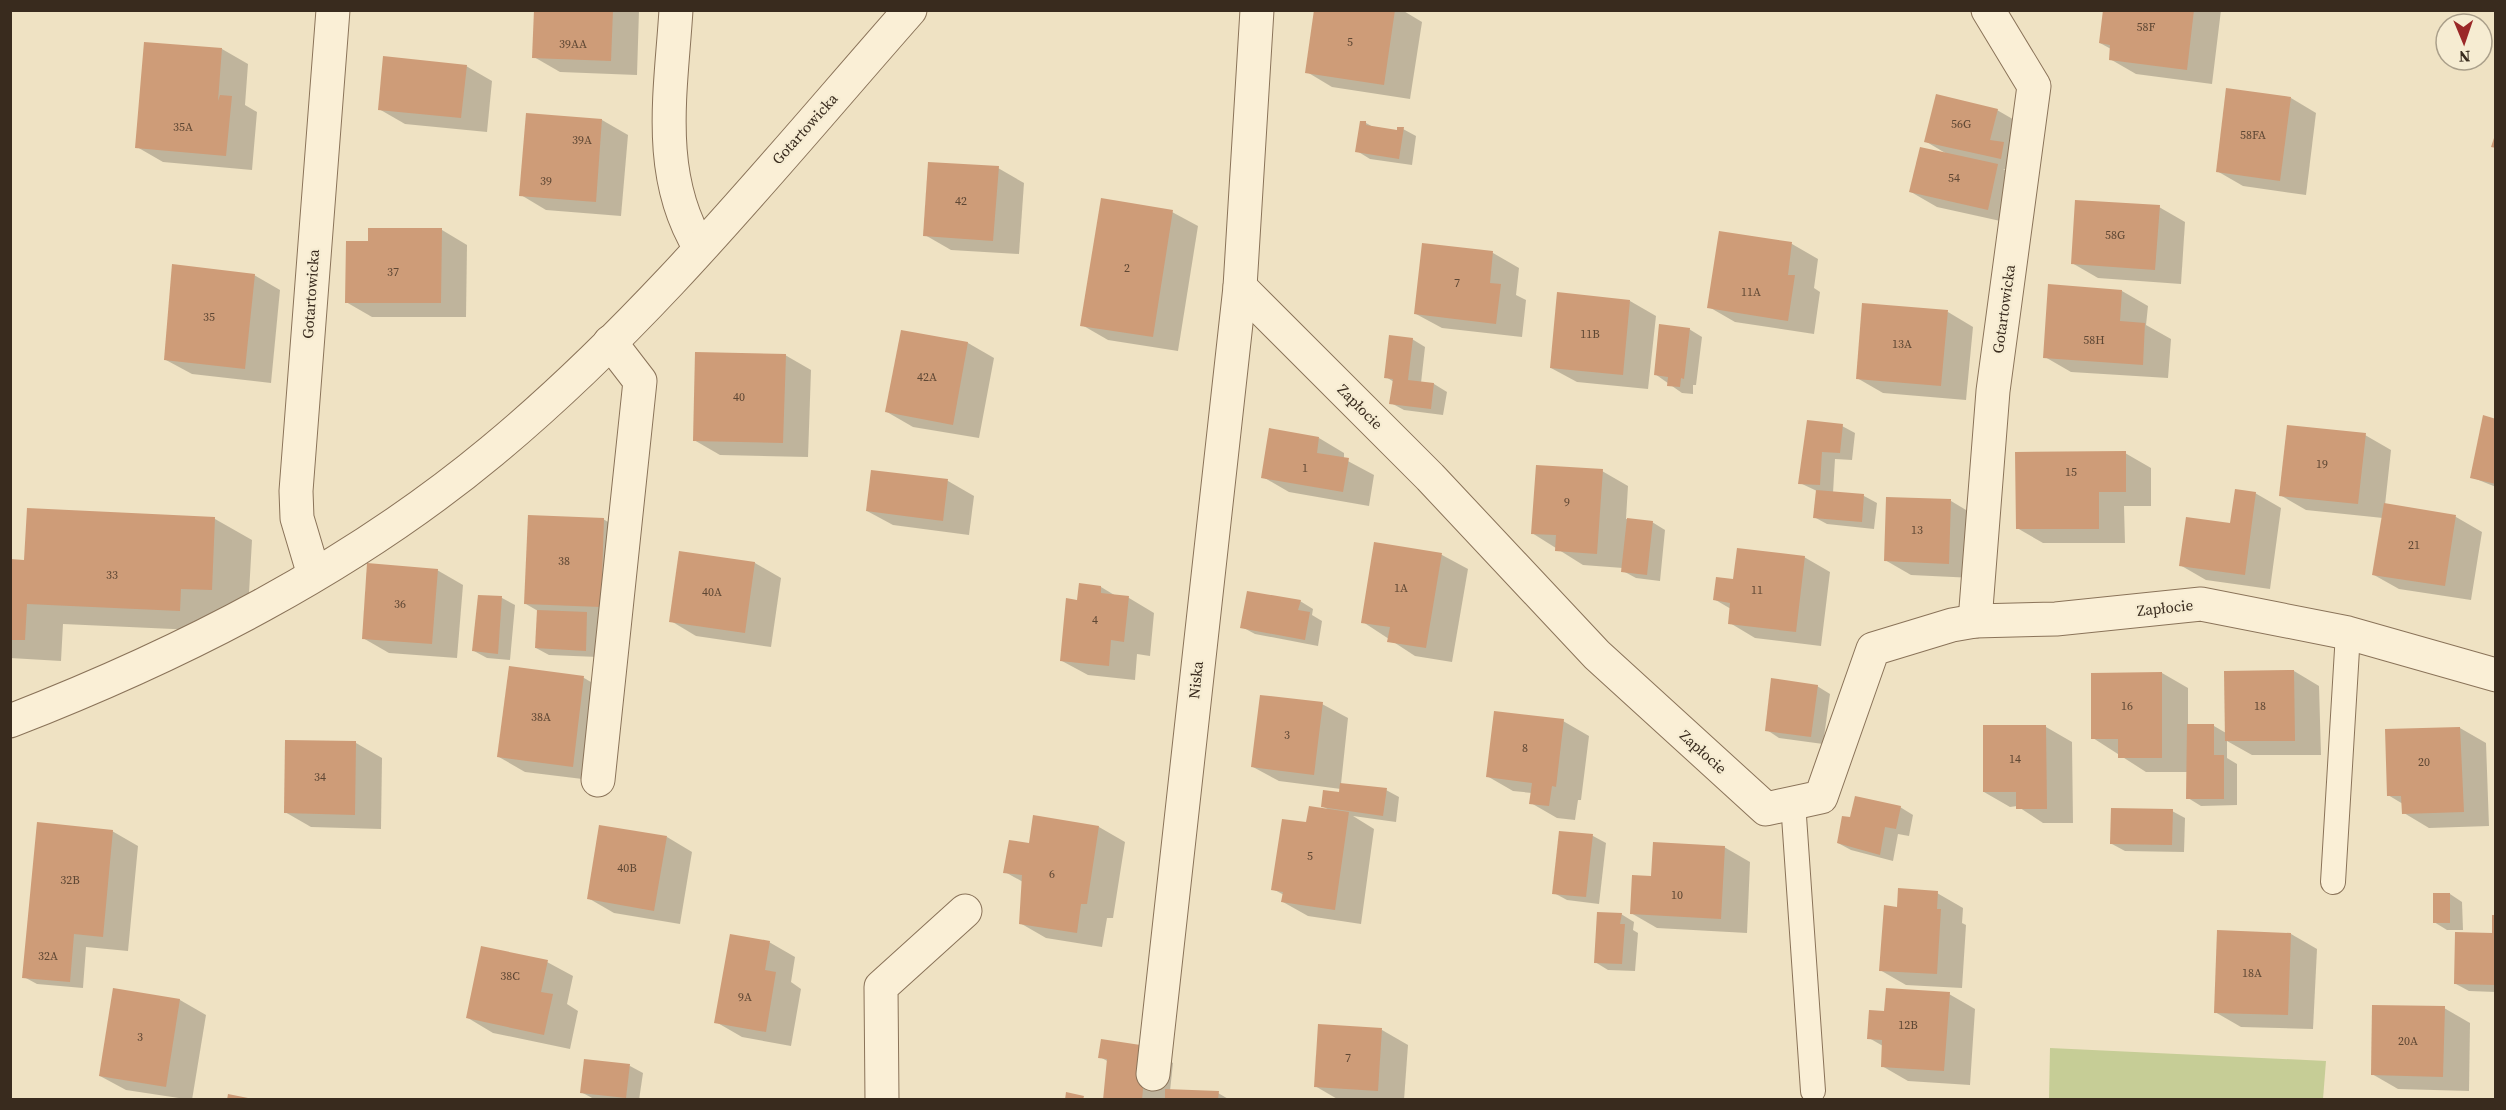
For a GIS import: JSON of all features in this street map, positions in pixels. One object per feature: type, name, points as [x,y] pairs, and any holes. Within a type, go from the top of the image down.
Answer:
[{"type":"street","name":"Gotartowicka","points":[[314,575],[297,518],[296,491],[333,10]]},
{"type":"street","points":[[676,10],[668,135],[669,161],[679,206],[686,225],[700,248]]},
{"type":"street","name":"Gotartowicka","points":[[10,721],[75,696],[201,638],[314,575],[392,523],[491,452],[546,404],[610,342],[700,248],[910,10]]},
{"type":"street","points":[[1240,287],[1257,10]]},
{"type":"street","name":"Gotartowicka","points":[[1976,621],[1993,391],[2034,86],[1988,10]]},
{"type":"street","name":"Zapłocie","points":[[1240,287],[1430,477],[1597,655],[1766,809],[1821,796],[1873,649],[1952,625],[1976,621],[2056,619],[2201,604],[2348,633],[2496,675]]},
{"type":"street","name":"Niska","points":[[1153,1074],[1240,287]]},
{"type":"street","points":[[598,780],[640,381],[610,342]]},
{"type":"street","points":[[882,1100],[881,987],[965,911]]},
{"type":"lane","points":[[2332,882],[2348,633]]},
{"type":"lane","points":[[1793,802],[1813,1091]]},
{"type":"green space","points":[[2050,1048],[2326,1061],[2323,1099],[2049,1099]]},
{"type":"building","points":[[534,10],[613,10],[611,61],[532,58]]},
{"type":"building","points":[[1314,10],[1395,10],[1384,85],[1305,73]]},
{"type":"building","points":[[2103,10],[2194,10],[2187,70],[2109,60],[2110,45],[2099,43]]},
{"type":"building","points":[[144,42],[222,48],[218,101],[220,95],[232,96],[226,156],[135,148]]},
{"type":"building","points":[[383,56],[467,65],[461,118],[378,110]]},
{"type":"building","points":[[2226,88],[2291,97],[2280,181],[2216,172]]},
{"type":"building","points":[[1936,94],[1998,109],[1990,140],[2004,142],[2001,159],[1924,142]]},
{"type":"building","points":[[526,113],[602,119],[596,202],[519,196]]},
{"type":"building","points":[[1360,121],[1366,121],[1366,125],[1397,130],[1397,127],[1404,127],[1399,159],[1355,152]]},
{"type":"building","points":[[2496,132],[2496,148],[2491,147]]},
{"type":"building","points":[[1920,147],[1998,164],[1988,210],[1909,192]]},
{"type":"building","points":[[928,162],[999,166],[993,241],[923,236]]},
{"type":"building","points":[[1101,198],[1173,210],[1153,337],[1080,326]]},
{"type":"building","points":[[2075,200],[2160,205],[2155,270],[2071,264]]},
{"type":"building","points":[[368,228],[442,228],[441,303],[345,303],[346,241],[368,241]]},
{"type":"building","points":[[1719,231],[1792,242],[1788,275],[1795,275],[1788,321],[1707,308]]},
{"type":"building","points":[[1422,243],[1493,251],[1490,283],[1501,284],[1496,324],[1414,314]]},
{"type":"building","points":[[172,264],[255,274],[245,369],[164,360]]},
{"type":"building","points":[[2048,284],[2122,290],[2120,321],[2145,323],[2143,365],[2043,358]]},
{"type":"building","points":[[1557,292],[1630,300],[1623,375],[1550,368]]},
{"type":"building","points":[[1862,303],[1948,310],[1941,386],[1856,379]]},
{"type":"building","points":[[1659,324],[1690,328],[1684,379],[1681,378],[1680,387],[1667,386],[1668,377],[1654,375]]},
{"type":"building","points":[[901,330],[968,342],[953,425],[885,412]]},
{"type":"building","points":[[1389,335],[1413,338],[1408,380],[1434,383],[1431,409],[1389,404],[1393,379],[1384,378]]},
{"type":"building","points":[[695,352],[786,354],[783,443],[693,441]]},
{"type":"building","points":[[2483,415],[2496,419],[2496,484],[2470,478]]},
{"type":"building","points":[[1807,420],[1843,424],[1840,453],[1822,452],[1820,485],[1798,484]]},
{"type":"building","points":[[2287,425],[2366,433],[2358,504],[2279,496]]},
{"type":"building","points":[[1269,428],[1319,437],[1317,453],[1349,458],[1343,492],[1261,478]]},
{"type":"building","points":[[2126,451],[2126,492],[2099,492],[2099,529],[2016,529],[2015,452]]},
{"type":"building","points":[[1536,465],[1603,469],[1597,554],[1555,551],[1556,535],[1531,534]]},
{"type":"building","points":[[871,470],[948,479],[943,521],[866,511]]},
{"type":"building","points":[[2235,489],[2256,492],[2245,575],[2179,566],[2186,517],[2230,523]]},
{"type":"building","points":[[1816,490],[1864,494],[1862,522],[1813,518]]},
{"type":"building","points":[[1886,497],[1951,499],[1949,564],[1884,561]]},
{"type":"building","points":[[2384,503],[2456,515],[2445,586],[2372,575]]},
{"type":"building","points":[[27,508],[215,517],[212,590],[181,589],[180,611],[27,604],[25,640],[10,640],[10,559],[24,560]]},
{"type":"building","points":[[528,515],[604,518],[601,607],[524,604]]},
{"type":"building","points":[[1627,518],[1653,521],[1647,575],[1621,572]]},
{"type":"building","points":[[1374,542],[1442,553],[1426,648],[1387,642],[1390,627],[1361,623]]},
{"type":"building","points":[[1737,548],[1805,556],[1796,632],[1728,624],[1730,603],[1713,600],[1716,577],[1733,579]]},
{"type":"building","points":[[679,551],[755,562],[745,633],[669,622]]},
{"type":"building","points":[[367,563],[438,569],[432,644],[362,639]]},
{"type":"building","points":[[1079,583],[1101,586],[1101,593],[1129,596],[1124,642],[1111,640],[1109,666],[1060,661],[1066,598],[1077,600]]},
{"type":"building","points":[[1247,591],[1301,600],[1298,610],[1310,612],[1305,640],[1240,628]]},
{"type":"building","points":[[478,595],[502,596],[498,654],[472,651]]},
{"type":"building","points":[[537,610],[587,612],[586,651],[535,648]]},
{"type":"building","points":[[509,666],[584,676],[573,767],[497,757]]},
{"type":"building","points":[[2294,670],[2295,741],[2225,741],[2224,671]]},
{"type":"building","points":[[2162,672],[2162,758],[2118,758],[2118,739],[2091,739],[2091,673]]},
{"type":"building","points":[[1771,678],[1818,685],[1811,737],[1765,731]]},
{"type":"building","points":[[1260,695],[1323,702],[1314,775],[1251,767]]},
{"type":"building","points":[[1494,711],[1564,719],[1556,787],[1552,786],[1549,806],[1529,804],[1532,783],[1486,777]]},
{"type":"building","points":[[2187,724],[2214,724],[2214,755],[2224,755],[2224,799],[2186,799]]},
{"type":"building","points":[[1983,725],[2046,725],[2047,809],[2016,809],[2016,792],[1983,792]]},
{"type":"building","points":[[2460,727],[2464,812],[2402,814],[2401,796],[2387,796],[2385,729]]},
{"type":"building","points":[[285,740],[356,741],[355,815],[284,813]]},
{"type":"building","points":[[1340,783],[1387,788],[1383,816],[1321,807],[1323,790],[1339,792]]},
{"type":"building","points":[[1855,796],[1901,806],[1896,829],[1885,827],[1880,855],[1837,843],[1842,816],[1850,817]]},
{"type":"building","points":[[1309,806],[1349,812],[1335,910],[1281,902],[1283,892],[1271,890],[1282,819],[1306,822]]},
{"type":"building","points":[[2111,808],[2173,809],[2172,845],[2110,844]]},
{"type":"building","points":[[1033,815],[1099,826],[1087,904],[1081,904],[1077,933],[1019,924],[1022,875],[1003,873],[1009,840],[1029,843]]},
{"type":"building","points":[[37,822],[113,830],[103,937],[74,934],[70,982],[22,978]]},
{"type":"building","points":[[599,825],[667,836],[654,911],[587,899]]},
{"type":"building","points":[[1559,831],[1593,834],[1586,897],[1552,894]]},
{"type":"building","points":[[1653,842],[1725,846],[1721,919],[1630,914],[1632,875],[1651,876]]},
{"type":"building","points":[[1898,888],[1938,891],[1937,909],[1941,909],[1937,974],[1879,971],[1884,905],[1897,907]]},
{"type":"building","points":[[2433,893],[2450,893],[2450,923],[2433,923]]},
{"type":"building","points":[[1597,912],[1622,913],[1620,924],[1625,924],[1622,964],[1594,963]]},
{"type":"building","points":[[2492,915],[2496,915],[2496,985],[2454,984],[2455,932],[2492,933]]},
{"type":"building","points":[[2217,930],[2291,933],[2288,1015],[2214,1013]]},
{"type":"building","points":[[730,934],[770,941],[765,970],[776,972],[766,1032],[714,1023]]},
{"type":"building","points":[[481,946],[548,960],[541,992],[553,994],[544,1035],[466,1018]]},
{"type":"building","points":[[113,988],[180,999],[166,1087],[99,1076]]},
{"type":"building","points":[[1886,988],[1950,992],[1944,1071],[1881,1067],[1882,1040],[1867,1039],[1869,1010],[1884,1011]]},
{"type":"building","points":[[2372,1005],[2445,1006],[2443,1077],[2371,1075]]},
{"type":"building","points":[[1318,1024],[1382,1028],[1378,1091],[1314,1087]]},
{"type":"building","points":[[1101,1039],[1147,1046],[1142,1100],[1103,1100],[1107,1059],[1098,1058]]},
{"type":"building","points":[[584,1059],[630,1064],[626,1098],[580,1093]]},
{"type":"building","points":[[1165,1089],[1219,1091],[1218,1100],[1165,1100]]},
{"type":"building","points":[[1066,1092],[1084,1096],[1083,1100],[1065,1100]]},
{"type":"building","points":[[228,1094],[248,1098],[248,1100],[227,1100]]}]
